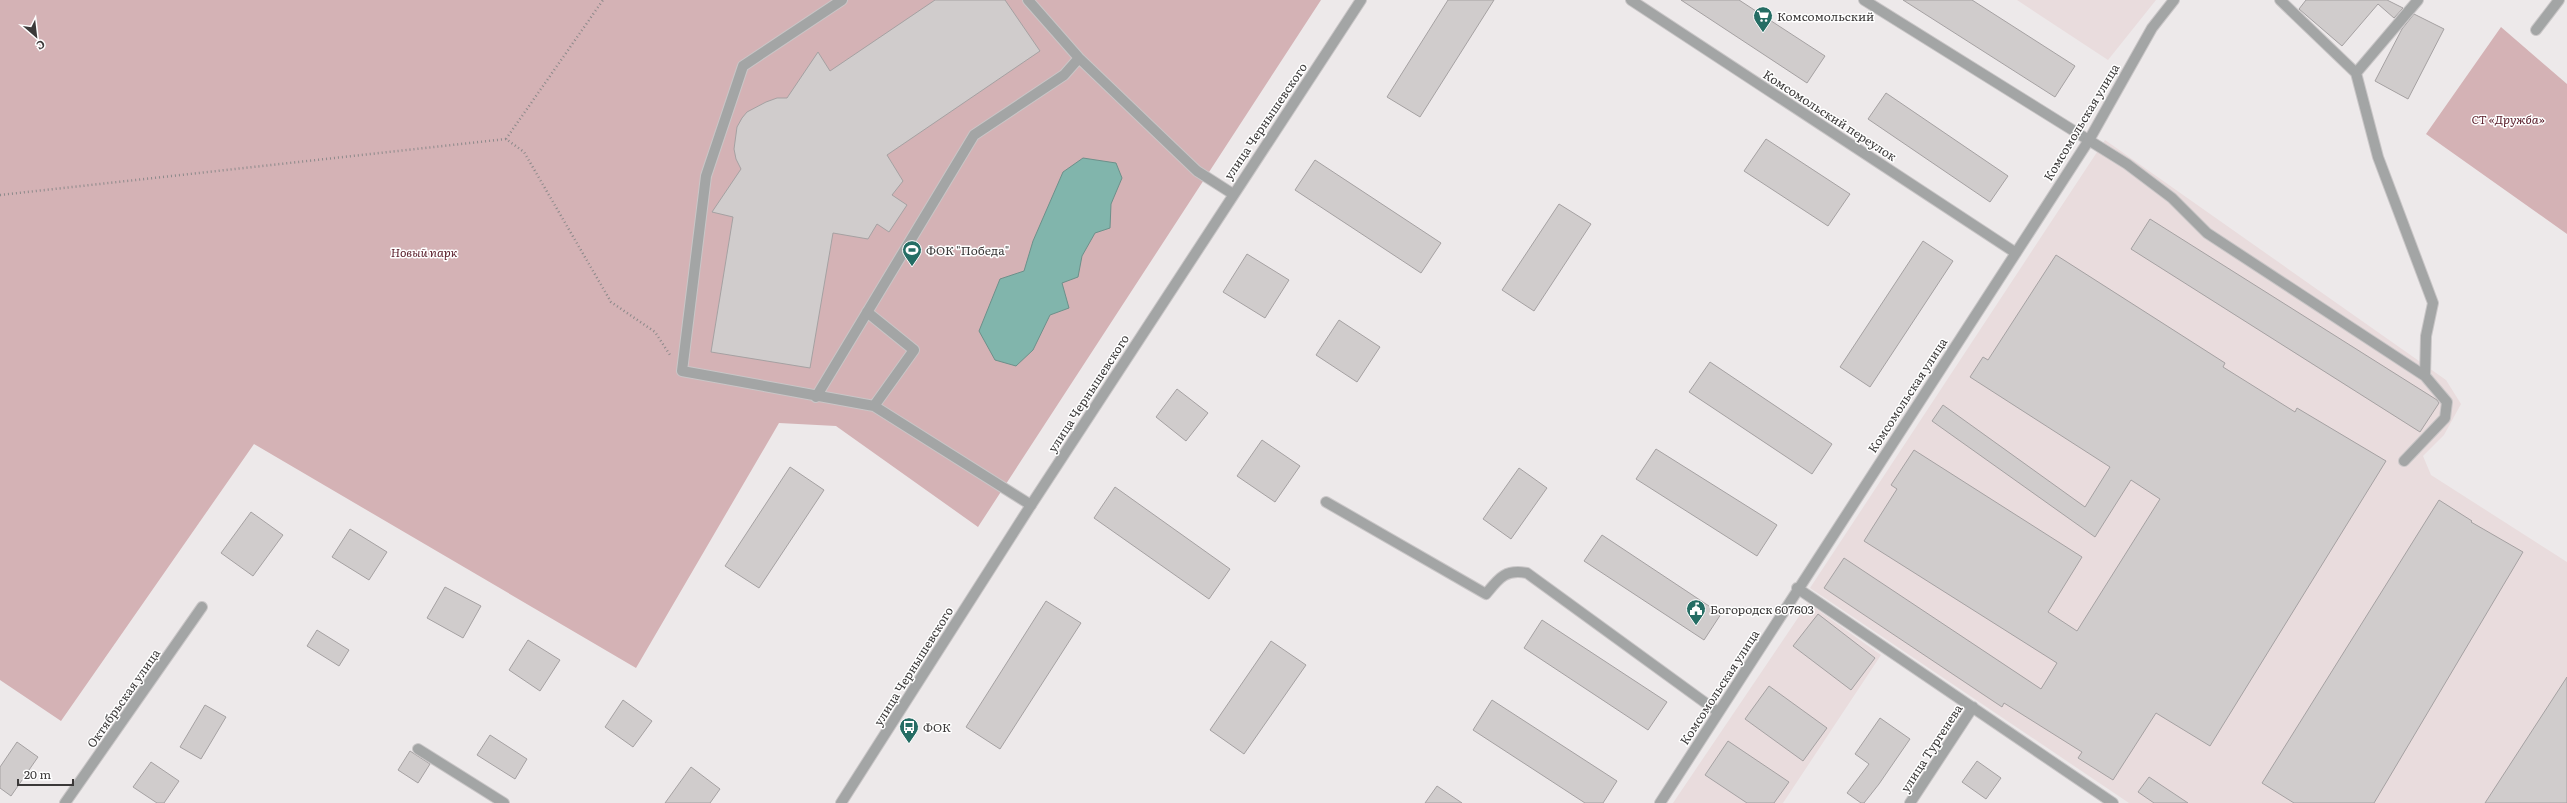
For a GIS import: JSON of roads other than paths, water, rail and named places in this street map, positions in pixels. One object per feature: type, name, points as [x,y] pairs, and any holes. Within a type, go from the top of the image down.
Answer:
[{"type":"street","points":[[842,0],[743,66],[706,176],[682,371],[816,397],[874,406],[1031,505]]},
{"type":"street","points":[[1028,0],[1078,58],[1197,172],[1233,194]]},
{"type":"street","name":"улица Чернышевского","points":[[841,803],[1031,505],[1361,0]]},
{"type":"street","name":"Комсомольский переулок","points":[[1631,0],[2016,253]]},
{"type":"street","points":[[1864,0],[2127,164],[2172,198],[2207,233],[2425,376],[2447,402],[2445,418],[2404,461]]},
{"type":"street","name":"Комсомольская улица","points":[[1660,803],[1797,588],[2089,140],[2152,28],[2174,0]]},
{"type":"street","points":[[2280,0],[2356,72],[2378,156],[2433,302],[2426,336],[2425,376]]},
{"type":"street","points":[[2356,72],[2418,0]]},
{"type":"street","points":[[2536,30],[2559,0]]},
{"type":"street","points":[[816,397],[974,135],[1064,74],[1078,58]]},
{"type":"street","points":[[867,312],[914,350],[874,406]]},
{"type":"street","points":[[1326,502],[1486,594],[1499,578],[1513,571],[1528,573],[1718,712]]},
{"type":"street","points":[[1797,588],[2113,803]]},
{"type":"street","name":"Октябрьская улица","points":[[65,803],[202,607]]},
{"type":"street","name":"улица Тургенева","points":[[1910,803],[1973,707]]},
{"type":"street","points":[[418,749],[504,803]]},
{"type":"place","name":"Комсомольский","points":[[1763,33]]},
{"type":"place","name":"ФОК \"Победа\"","points":[[912,267]]},
{"type":"place","name":"Богородск 607603","points":[[1696,626]]},
{"type":"place","name":"ФОК","points":[[909,744]]},
{"type":"park label","name":"СТ «Дружба»","points":[[2508,119]]},
{"type":"park label","name":"Новый парк","points":[[424,252]]}]
